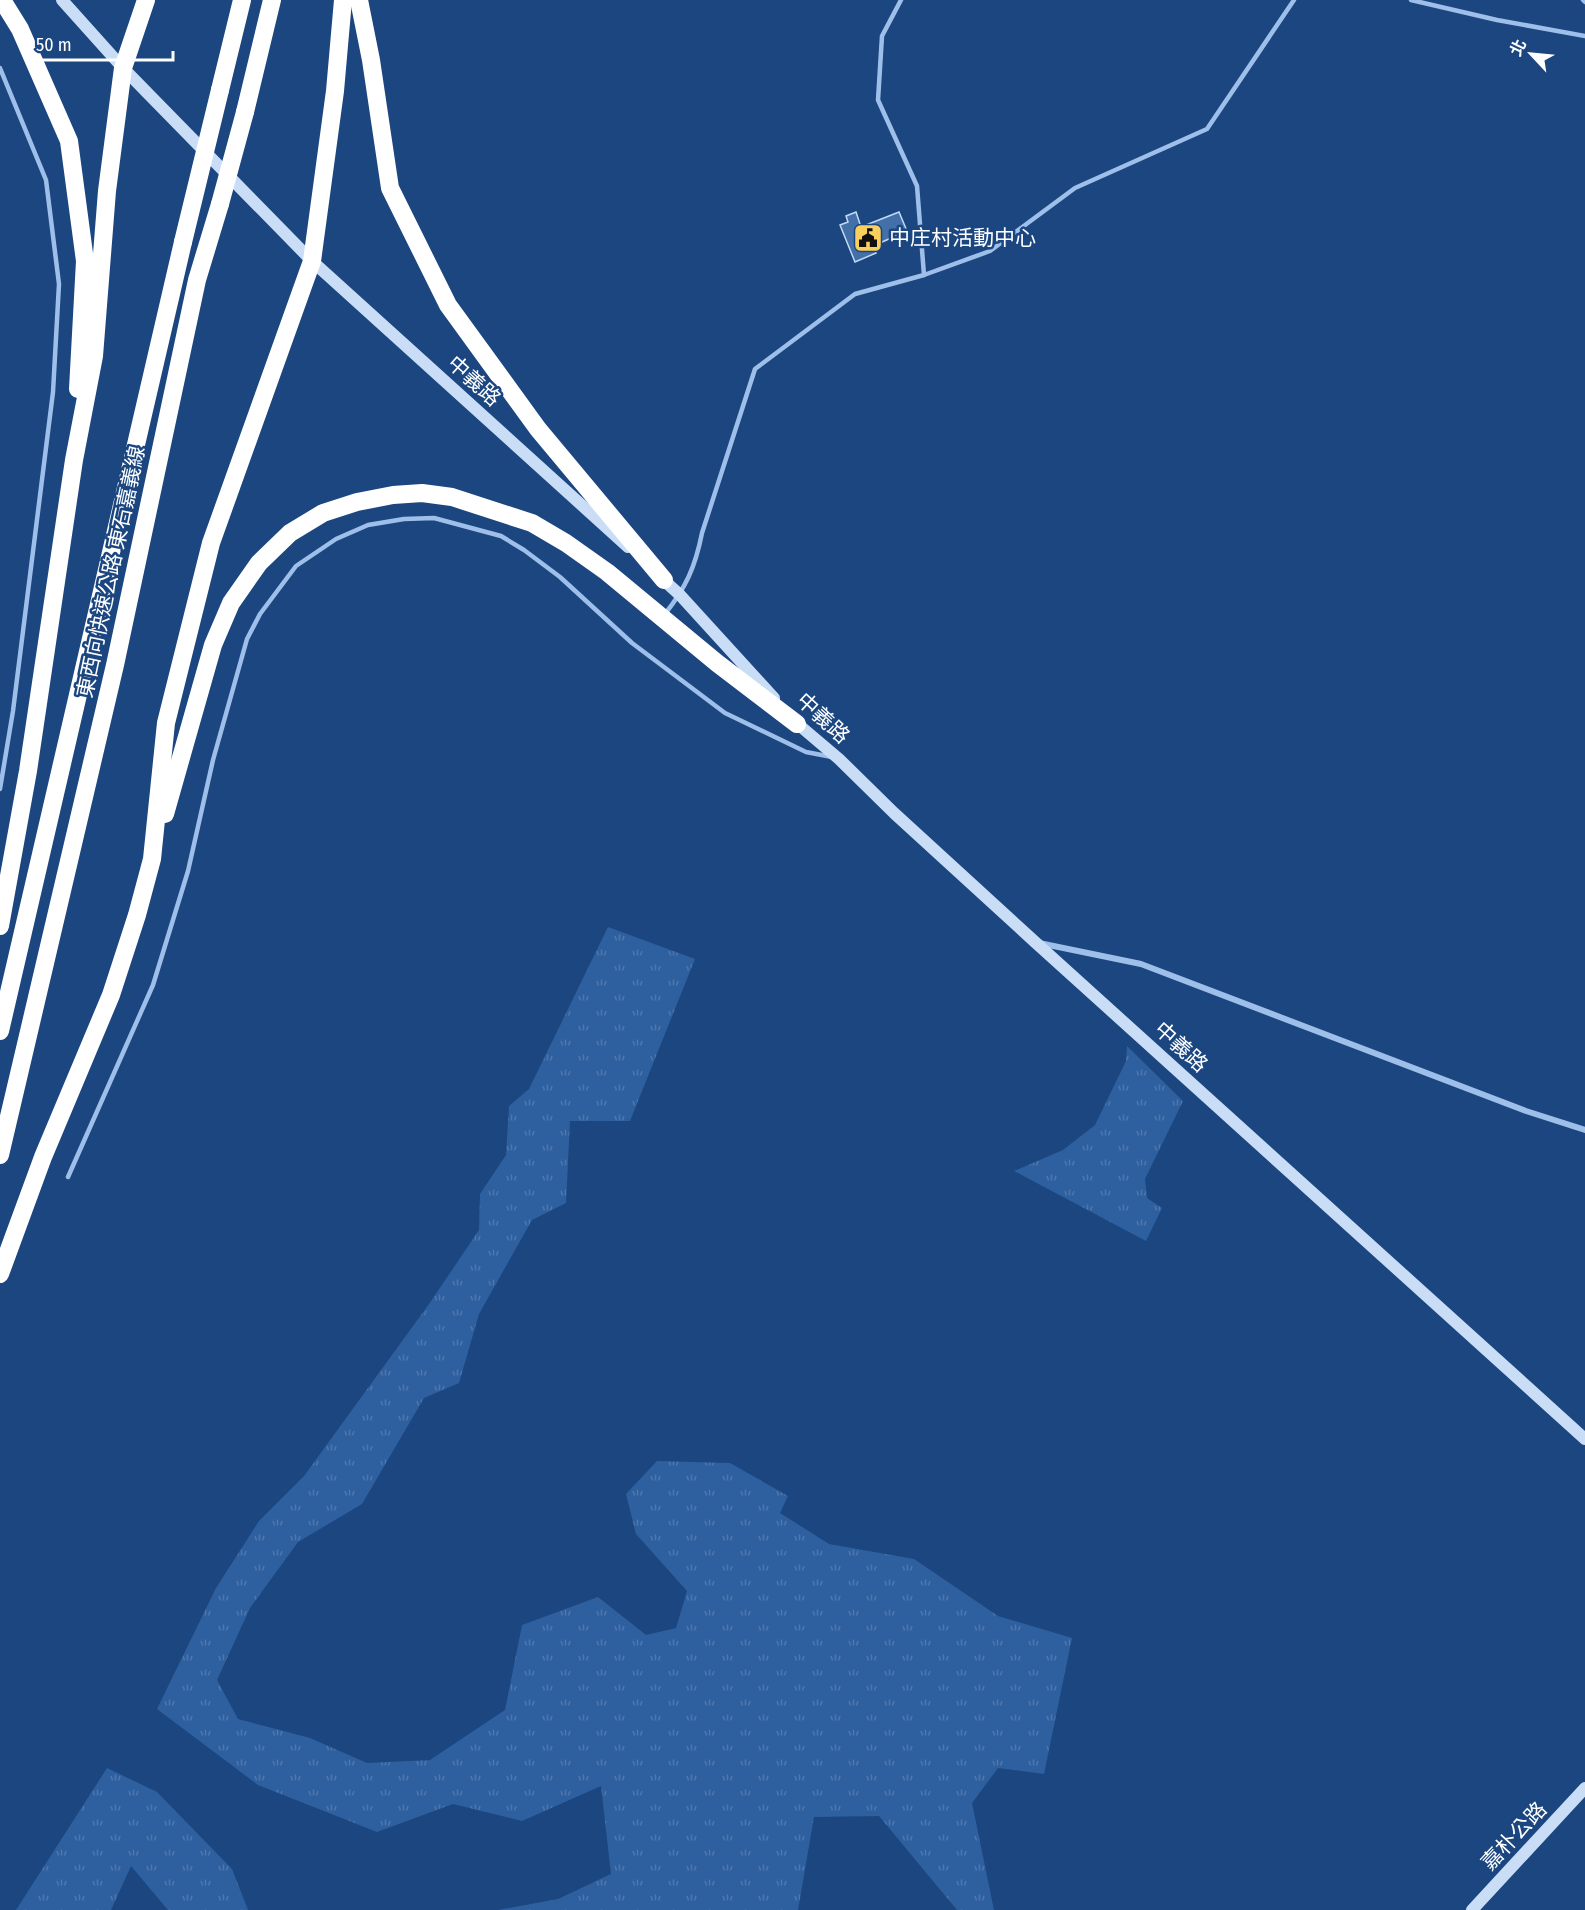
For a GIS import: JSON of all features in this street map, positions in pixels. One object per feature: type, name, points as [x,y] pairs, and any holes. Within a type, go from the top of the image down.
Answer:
[{"type":"highway","points":[[2,0],[20,28],[69,141],[85,261],[74,460]]},
{"type":"highway","points":[[0,926],[28,771],[74,460],[94,356],[107,191],[123,68],[146,0]]},
{"type":"highway","name":"東西向快速公路 東石嘉義線","points":[[0,1031],[183,242],[242,0]]},
{"type":"highway","name":"東西向快速公路 東石嘉義線","points":[[0,1155],[115,665],[198,280],[245,112],[272,0]]},
{"type":"highway","points":[[152,859],[166,723],[211,543],[312,261],[335,91],[343,0]]},
{"type":"highway","points":[[359,0],[371,60],[390,188],[448,305],[538,429],[664,580]]},
{"type":"highway","points":[[0,1274],[40,1165],[96,1035],[123,965],[213,645],[231,603],[259,562],[290,533],[323,513],[357,502],[393,495],[422,493],[452,496],[532,523],[566,543],[607,572],[661,619],[797,724]]},
{"type":"street","name":"中義路","points":[[62,0],[123,68],[312,261],[680,595],[797,724],[839,759],[894,813],[1035,942],[1585,1439]]},
{"type":"street","points":[[1035,942],[1141,963],[1526,1111],[1585,1130]]},
{"type":"street","name":"嘉朴公路","points":[[1472,1910],[1585,1788]]},
{"type":"lane","points":[[901,0],[882,36],[878,100],[917,186],[924,275]]},
{"type":"lane","points":[[661,619],[689,580],[697,558],[702,533],[756,369],[855,294],[924,275],[990,251],[1075,188],[1207,129],[1294,0]]},
{"type":"lane","points":[[1410,0],[1497,20],[1585,36]]},
{"type":"lane","points":[[0,68],[46,180],[59,284],[53,392],[13,711],[0,789]]},
{"type":"lane","points":[[68,1177],[153,985],[188,871],[213,760],[247,639],[260,614],[296,566],[336,539],[368,525],[404,519],[434,518],[501,536],[560,577],[632,643],[725,713],[806,752],[839,759]]},
{"type":"green space","points":[[608,927],[695,959],[630,1121],[570,1121],[566,1203],[532,1220],[479,1314],[459,1383],[424,1398],[362,1504],[298,1542],[250,1608],[217,1680],[238,1719],[310,1738],[367,1763],[430,1760],[505,1710],[522,1625],[598,1597],[646,1635],[676,1628],[687,1591],[636,1534],[626,1494],[657,1461],[730,1463],[788,1496],[780,1513],[829,1544],[914,1559],[998,1616],[1072,1638],[1044,1774],[998,1768],[972,1803],[994,1910],[957,1910],[879,1816],[814,1817],[798,1910],[498,1910],[558,1899],[611,1874],[601,1786],[522,1821],[453,1804],[377,1832],[258,1785],[157,1709],[216,1588],[259,1521],[304,1476],[429,1304],[479,1230],[480,1194],[506,1155],[509,1106],[529,1089]]},
{"type":"green space","points":[[1127,1046],[1183,1101],[1145,1179],[1147,1198],[1162,1208],[1146,1241],[1014,1171],[1063,1150],[1095,1125],[1126,1061]]},
{"type":"green space","points":[[107,1768],[157,1792],[232,1869],[248,1910],[168,1910],[131,1866],[111,1910],[16,1910]]},
{"type":"building","name":"中庄村活動中心","points":[[856,212],[861,227],[899,212],[907,231],[873,246],[876,253],[855,262],[840,225],[848,222],[846,216]]},
{"type":"place","name":"中庄村活動中心","points":[[868,238]]}]
